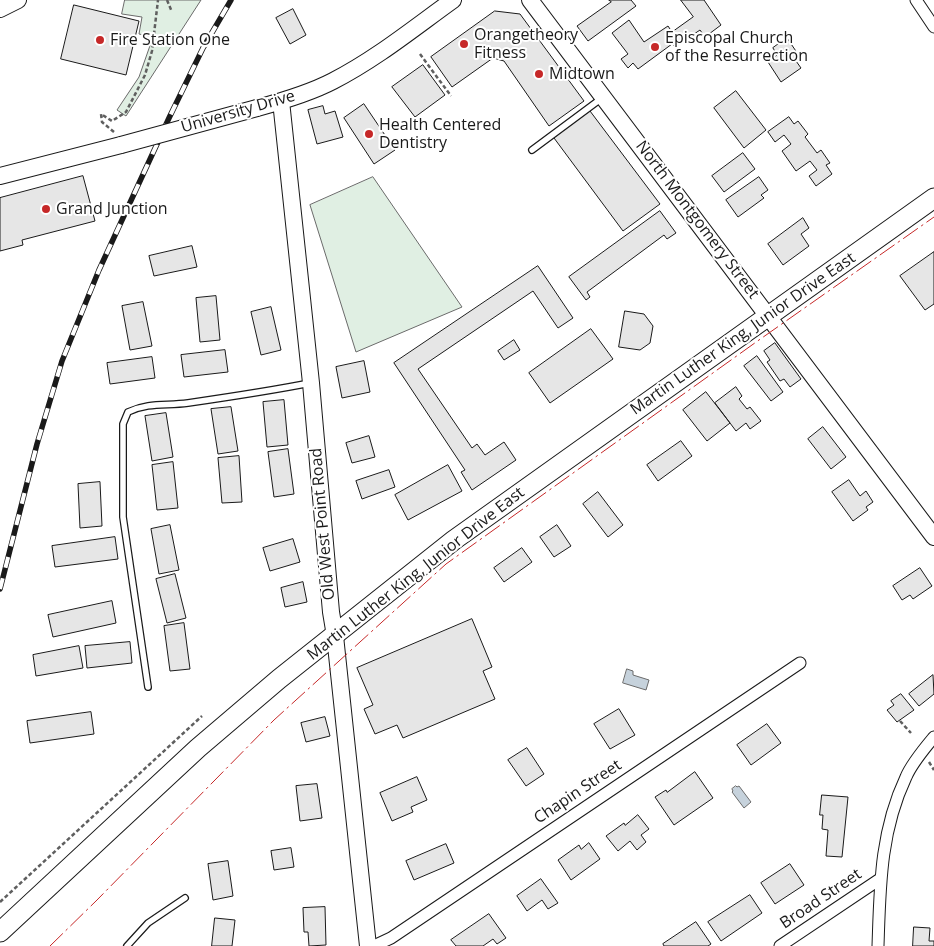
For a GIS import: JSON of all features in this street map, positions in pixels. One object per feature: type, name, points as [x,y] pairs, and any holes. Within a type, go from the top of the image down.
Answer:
[{"type":"main road","name":"Martin Luther King, Junior Drive East","points":[[0,932],[198,748],[279,679],[454,540],[934,198]]},
{"type":"street","points":[[0,9],[18,0]]},
{"type":"street","name":"North Montgomery Street","points":[[530,0],[769,315],[934,537]]},
{"type":"street","points":[[916,0],[934,27]]},
{"type":"street","name":"University Drive","points":[[0,176],[118,139],[257,108],[325,85],[358,68],[444,5]]},
{"type":"street","name":"Old West Point Road","points":[[281,101],[311,383],[331,612],[368,946]]},
{"type":"street","name":"Chapin Street","points":[[374,946],[391,938],[800,663]]},
{"type":"street","points":[[878,946],[880,880],[887,830],[906,777],[934,737]]},
{"type":"street","name":"Broad Street","points":[[780,946],[880,880]]},
{"type":"lane","points":[[532,150],[604,97]]},
{"type":"lane","points":[[148,687],[123,518],[123,424],[128,412],[140,406],[185,403],[239,396],[311,383]]},
{"type":"lane","points":[[127,946],[148,923],[185,898]]},
{"type":"path","points":[[118,139],[102,122],[101,114],[112,120],[126,112],[145,75],[152,51],[158,0]]},
{"type":"path","points":[[167,0],[172,12]]},
{"type":"path","points":[[420,54],[450,96]]},
{"type":"path","points":[[0,902],[202,716]]},
{"type":"path","points":[[900,721],[911,732]]},
{"type":"green space","points":[[125,0],[201,0],[126,116],[117,110],[139,77],[153,37],[139,34],[142,17],[122,14]]},
{"type":"green space","points":[[373,177],[462,307],[356,352],[310,205]]},
{"type":"shaded area","points":[[627,669],[633,671],[633,675],[649,680],[646,690],[623,683]]},
{"type":"shaded area","points":[[739,786],[751,802],[744,808],[732,792],[732,789]]},
{"type":"building","points":[[609,0],[631,0],[636,6],[588,41],[577,26],[611,2]]},
{"type":"building","points":[[681,0],[704,0],[721,25],[705,37],[700,30],[675,47],[672,44],[638,69],[633,63],[628,68],[621,59],[628,54],[612,33],[629,20],[644,42],[668,26],[672,32],[693,17]]},
{"type":"building","points":[[74,5],[139,21],[126,75],[61,59]]},
{"type":"building","points":[[293,9],[306,35],[290,44],[276,18]]},
{"type":"building","name":"Midtown","points":[[495,11],[520,14],[584,101],[549,126],[504,61],[493,58],[452,87],[431,57]]},
{"type":"building","points":[[787,38],[800,57],[796,61],[801,68],[781,82],[768,62],[777,55],[773,48]]},
{"type":"building","points":[[423,65],[445,95],[415,117],[392,87]]},
{"type":"building","points":[[736,91],[766,130],[744,148],[714,108]]},
{"type":"building","name":"Health Centered Dentistry","points":[[364,104],[395,150],[374,164],[344,118]]},
{"type":"building","points":[[323,106],[325,114],[335,111],[343,137],[317,144],[308,110]]},
{"type":"building","points":[[590,111],[660,204],[623,231],[554,138]]},
{"type":"building","points":[[789,117],[794,124],[798,121],[808,134],[805,137],[817,153],[821,150],[830,163],[826,165],[832,174],[816,186],[809,176],[817,170],[810,161],[796,171],[782,151],[791,144],[784,135],[775,142],[768,132]]},
{"type":"building","points":[[743,153],[755,169],[724,192],[712,176]]},
{"type":"building","name":"Grand Junction","points":[[83,176],[95,221],[22,240],[23,245],[0,251],[0,198]]},
{"type":"building","points":[[759,177],[768,190],[761,195],[764,198],[738,217],[726,200]]},
{"type":"building","points":[[660,211],[676,233],[667,239],[664,235],[587,292],[590,297],[586,300],[569,277]]},
{"type":"building","points":[[803,218],[809,228],[801,234],[809,246],[783,265],[768,244]]},
{"type":"building","points":[[192,246],[197,267],[154,276],[149,256]]},
{"type":"building","points":[[934,252],[934,304],[925,310],[900,276]]},
{"type":"building","points":[[538,266],[573,318],[558,328],[533,291],[418,369],[472,448],[477,444],[485,455],[504,442],[516,460],[472,490],[461,472],[465,470],[394,363]]},
{"type":"building","points":[[216,296],[220,340],[200,342],[196,298]]},
{"type":"building","points":[[143,302],[152,346],[130,350],[122,306]]},
{"type":"building","points":[[271,307],[281,350],[261,355],[251,312]]},
{"type":"building","points":[[625,311],[644,314],[653,326],[650,343],[640,350],[619,347]]},
{"type":"building","points":[[591,329],[613,359],[550,403],[529,373]]},
{"type":"building","points":[[514,340],[520,350],[504,360],[498,351]]},
{"type":"building","points":[[775,343],[801,379],[790,387],[784,379],[780,381],[767,362],[770,360],[764,351]]},
{"type":"building","points":[[225,350],[228,372],[184,377],[181,355]]},
{"type":"building","points":[[757,356],[783,392],[771,401],[744,366]]},
{"type":"building","points":[[152,357],[155,378],[110,384],[107,363]]},
{"type":"building","points":[[364,361],[370,392],[342,398],[336,367]]},
{"type":"building","points":[[736,387],[742,396],[739,399],[747,409],[750,407],[761,421],[750,429],[746,423],[736,431],[715,403]]},
{"type":"building","points":[[706,392],[730,423],[707,441],[683,410]]},
{"type":"building","points":[[284,400],[288,445],[267,447],[263,402]]},
{"type":"building","points":[[231,407],[238,451],[218,454],[211,409]]},
{"type":"building","points":[[166,413],[173,457],[152,461],[145,416]]},
{"type":"building","points":[[823,427],[846,457],[831,469],[808,439]]},
{"type":"building","points":[[369,436],[375,457],[352,463],[346,443]]},
{"type":"building","points":[[681,441],[692,456],[658,481],[647,465]]},
{"type":"building","points":[[288,449],[294,494],[274,497],[268,452]]},
{"type":"building","points":[[239,456],[242,502],[222,503],[218,458]]},
{"type":"building","points":[[173,462],[178,508],[157,510],[152,465]]},
{"type":"building","points":[[448,465],[462,491],[408,520],[395,495]]},
{"type":"building","points":[[389,470],[395,487],[362,499],[356,481]]},
{"type":"building","points":[[849,480],[860,496],[866,491],[873,502],[866,507],[868,510],[853,521],[832,492]]},
{"type":"building","points":[[100,482],[102,526],[80,528],[78,484]]},
{"type":"building","points":[[598,492],[623,525],[608,537],[583,504]]},
{"type":"building","points":[[170,525],[179,570],[159,574],[151,529]]},
{"type":"building","points":[[557,525],[571,546],[554,557],[540,537]]},
{"type":"building","points":[[115,537],[118,559],[55,567],[52,546]]},
{"type":"building","points":[[293,539],[300,562],[270,571],[263,548]]},
{"type":"building","points":[[522,548],[532,562],[504,582],[494,568]]},
{"type":"building","points":[[920,568],[932,586],[913,599],[910,595],[902,600],[893,586]]},
{"type":"building","points":[[175,574],[186,618],[167,623],[156,579]]},
{"type":"building","points":[[303,582],[307,602],[285,607],[281,588]]},
{"type":"building","points":[[112,601],[116,623],[53,637],[48,615]]},
{"type":"building","points":[[472,619],[492,667],[483,671],[495,699],[403,738],[397,725],[375,734],[364,709],[373,705],[357,668]]},
{"type":"building","points":[[184,623],[190,669],[170,671],[164,626]]},
{"type":"building","points":[[130,642],[132,663],[87,668],[85,646]]},
{"type":"building","points":[[79,646],[83,668],[36,676],[33,655]]},
{"type":"building","points":[[933,675],[934,694],[919,706],[909,694]]},
{"type":"building","points":[[901,694],[914,710],[897,722],[887,710],[894,705],[891,701]]},
{"type":"building","points":[[619,709],[635,735],[610,749],[594,724]]},
{"type":"building","points":[[91,712],[94,734],[30,743],[27,721]]},
{"type":"building","points":[[325,717],[330,736],[306,742],[301,723]]},
{"type":"building","points":[[767,724],[781,743],[751,765],[737,745]]},
{"type":"building","points":[[527,748],[544,774],[526,786],[508,760]]},
{"type":"building","points":[[695,772],[713,798],[674,825],[655,797],[666,790],[667,792]]},
{"type":"building","points":[[417,777],[427,800],[411,807],[413,812],[392,821],[380,793]]},
{"type":"building","points":[[317,784],[322,818],[300,821],[296,786]]},
{"type":"building","points":[[822,795],[848,797],[842,857],[826,856],[828,830],[822,829],[823,815],[820,815]]},
{"type":"building","points":[[638,815],[649,829],[641,835],[646,842],[637,850],[630,841],[618,851],[606,836]]},
{"type":"building","points":[[589,843],[600,859],[571,880],[558,860],[579,845],[581,849]]},
{"type":"building","points":[[446,844],[454,863],[414,880],[406,861]]},
{"type":"building","points":[[291,848],[294,867],[274,870],[271,851]]},
{"type":"building","points":[[228,861],[233,896],[213,900],[208,864]]},
{"type":"building","points":[[790,864],[804,885],[775,904],[761,883]]},
{"type":"building","points":[[541,879],[558,903],[548,909],[542,900],[527,911],[517,896]]},
{"type":"building","points":[[750,895],[762,913],[721,941],[708,922]]},
{"type":"building","points":[[325,907],[326,945],[309,946],[308,932],[304,932],[303,908]]},
{"type":"building","points":[[489,914],[506,938],[497,944],[493,939],[483,946],[456,946],[451,940]]},
{"type":"building","points":[[215,918],[235,920],[232,946],[212,946]]},
{"type":"building","points":[[696,922],[711,944],[708,946],[664,946],[663,944]]},
{"type":"building","points":[[914,927],[930,928],[929,941],[934,941],[934,946],[913,946]]},
{"type":"railway","points":[[0,589],[37,444],[62,361],[99,270],[169,118],[203,48],[231,0]]},
{"type":"power","points":[[50,946],[274,720],[446,564],[934,217]]},
{"type":"place","name":"Fire Station One","points":[[100,40]]},
{"type":"place","name":"Orangetheory Fitness","points":[[464,44]]},
{"type":"place","name":"Episcopal Church of the Resurrection","points":[[655,47]]},
{"type":"place","name":"Midtown","points":[[539,74]]},
{"type":"place","name":"Health Centered Dentistry","points":[[369,134]]},
{"type":"place","name":"Grand Junction","points":[[46,209]]}]
